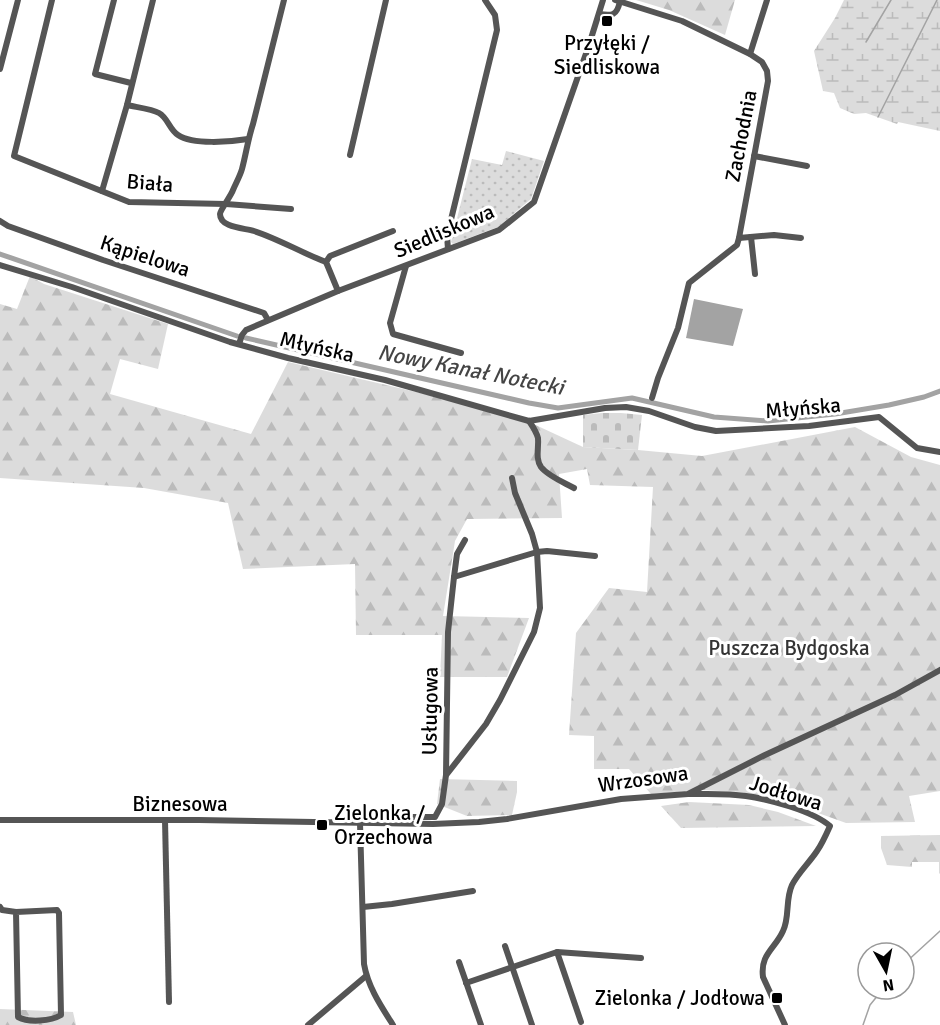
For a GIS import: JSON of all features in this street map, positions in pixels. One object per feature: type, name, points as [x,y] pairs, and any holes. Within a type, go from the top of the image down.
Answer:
[{"type":"street","points":[[0,69],[18,0]]},
{"type":"street","name":"Biała","points":[[52,0],[14,156],[129,202],[226,204],[291,209]]},
{"type":"street","points":[[114,0],[95,74],[131,83]]},
{"type":"street","points":[[102,191],[127,105],[153,0]]},
{"type":"street","points":[[284,0],[241,171],[220,214],[221,219],[228,224],[253,230],[326,262],[338,291]]},
{"type":"street","points":[[350,155],[386,0]]},
{"type":"street","points":[[448,249],[447,236],[497,30],[495,15],[485,0]]},
{"type":"street","name":"Siedliskowa","points":[[239,344],[246,330],[268,320],[498,230],[534,201],[603,0]]},
{"type":"street","points":[[750,54],[767,0]]},
{"type":"street","points":[[599,14],[608,16],[614,14],[618,9],[617,1]]},
{"type":"street","name":"Zachodnia","points":[[617,1],[682,21],[762,62],[768,81],[739,236]]},
{"type":"street","points":[[127,105],[159,113],[179,136],[226,142],[248,139]]},
{"type":"street","points":[[754,156],[807,166]]},
{"type":"street","name":"Kąpielowa","points":[[0,221],[8,226],[103,260],[264,313],[268,320]]},
{"type":"street","points":[[326,262],[330,256],[393,231]]},
{"type":"street","points":[[652,398],[678,328],[689,283],[737,245],[739,236],[801,238]]},
{"type":"street","points":[[751,237],[755,274]]},
{"type":"street","name":"Młyńska","points":[[0,265],[239,344],[288,358],[385,380],[529,421],[584,411],[626,407],[649,411],[695,427],[716,431],[809,426],[879,417],[916,448],[940,452]]},
{"type":"street","points":[[406,266],[390,323],[393,334],[461,353]]},
{"type":"street","points":[[529,421],[536,430],[539,464],[546,472],[573,488]]},
{"type":"street","points":[[446,775],[486,724],[500,700],[534,632],[540,608],[537,552],[515,493],[512,478]]},
{"type":"street","name":"Usługowa","points":[[375,823],[375,817],[435,817],[442,804],[446,775],[448,632],[457,554],[465,540]]},
{"type":"street","points":[[454,577],[537,552],[595,556]]},
{"type":"street","name":"Wrzosowa","points":[[360,823],[479,822],[621,799],[688,794],[765,755],[895,695],[940,670]]},
{"type":"street","name":"Jodłowa","points":[[688,794],[746,796],[799,810],[830,826],[817,851],[791,886],[788,916],[783,933],[763,961],[762,976],[785,1025]]},
{"type":"street","name":"Biznesowa","points":[[0,820],[360,823]]},
{"type":"street","points":[[165,820],[169,1002]]},
{"type":"street","points":[[360,823],[364,964],[366,976],[374,993],[393,1025]]},
{"type":"street","points":[[363,907],[473,891]]},
{"type":"street","points":[[0,907],[2,910],[16,912],[57,910],[59,913],[61,1015],[55,1019],[30,1020],[18,1017],[16,912]]},
{"type":"street","points":[[505,946],[530,1024]]},
{"type":"street","points":[[557,952],[581,1022]]},
{"type":"street","points":[[466,983],[557,952],[641,958]]},
{"type":"street","points":[[459,962],[481,1025]]},
{"type":"street","points":[[308,1025],[366,976]]},
{"type":"green space","points":[[636,0],[735,0],[725,35],[669,10]]},
{"type":"green space","points":[[844,0],[940,0],[940,131],[898,122],[897,124],[866,113],[854,114],[840,108],[834,93],[823,91],[814,51]]},
{"type":"green space","points":[[506,151],[544,161],[531,199],[498,227],[453,244],[451,242],[472,159],[502,165]]},
{"type":"green space","name":"Puszcza Bydgoska","points":[[30,276],[44,284],[168,324],[158,369],[120,359],[110,394],[251,434],[288,362],[514,415],[583,447],[702,456],[855,427],[911,457],[940,465],[940,791],[909,796],[915,822],[846,823],[779,799],[739,792],[702,790],[651,794],[629,769],[594,769],[594,736],[569,735],[576,633],[609,588],[647,592],[653,487],[590,485],[587,469],[559,474],[562,518],[467,519],[455,541],[443,616],[529,618],[507,677],[440,677],[442,635],[356,635],[355,564],[243,569],[228,503],[144,488],[0,478],[0,304],[17,309]]},
{"type":"green space","points":[[602,413],[642,415],[638,450],[583,447],[583,415]]},
{"type":"green space","points":[[440,779],[517,781],[512,815],[467,816],[437,804]]},
{"type":"green space","points":[[689,802],[749,805],[778,812],[816,826],[681,828],[661,806]]},
{"type":"green space","points":[[940,835],[940,874],[939,862],[912,862],[912,867],[887,865],[881,848],[881,836]]},
{"type":"green space","points":[[0,1009],[73,1012],[76,1025],[0,1025]]},
{"type":"shaded area","points":[[694,299],[743,309],[733,346],[686,338]]},
{"type":"waterway","points":[[866,42],[891,0]]},
{"type":"waterway","points":[[878,117],[937,0]]},
{"type":"waterway","name":"Nowy Kanał Notecki","points":[[0,254],[237,336]]},
{"type":"waterway","name":"Nowy Kanał Notecki","points":[[246,338],[558,408],[632,398],[714,417],[768,421],[835,414],[889,405],[940,391]]},
{"type":"waterway","points":[[916,953],[940,931]]},
{"type":"waterway","points":[[863,1025],[873,1001]]},
{"type":"place","name":"Przyłęki / Siedliskowa","points":[[607,21]]},
{"type":"place","name":"Zielonka / Orzechowa","points":[[322,825]]},
{"type":"place","name":"Zielonka / Jodłowa","points":[[777,998]]}]
